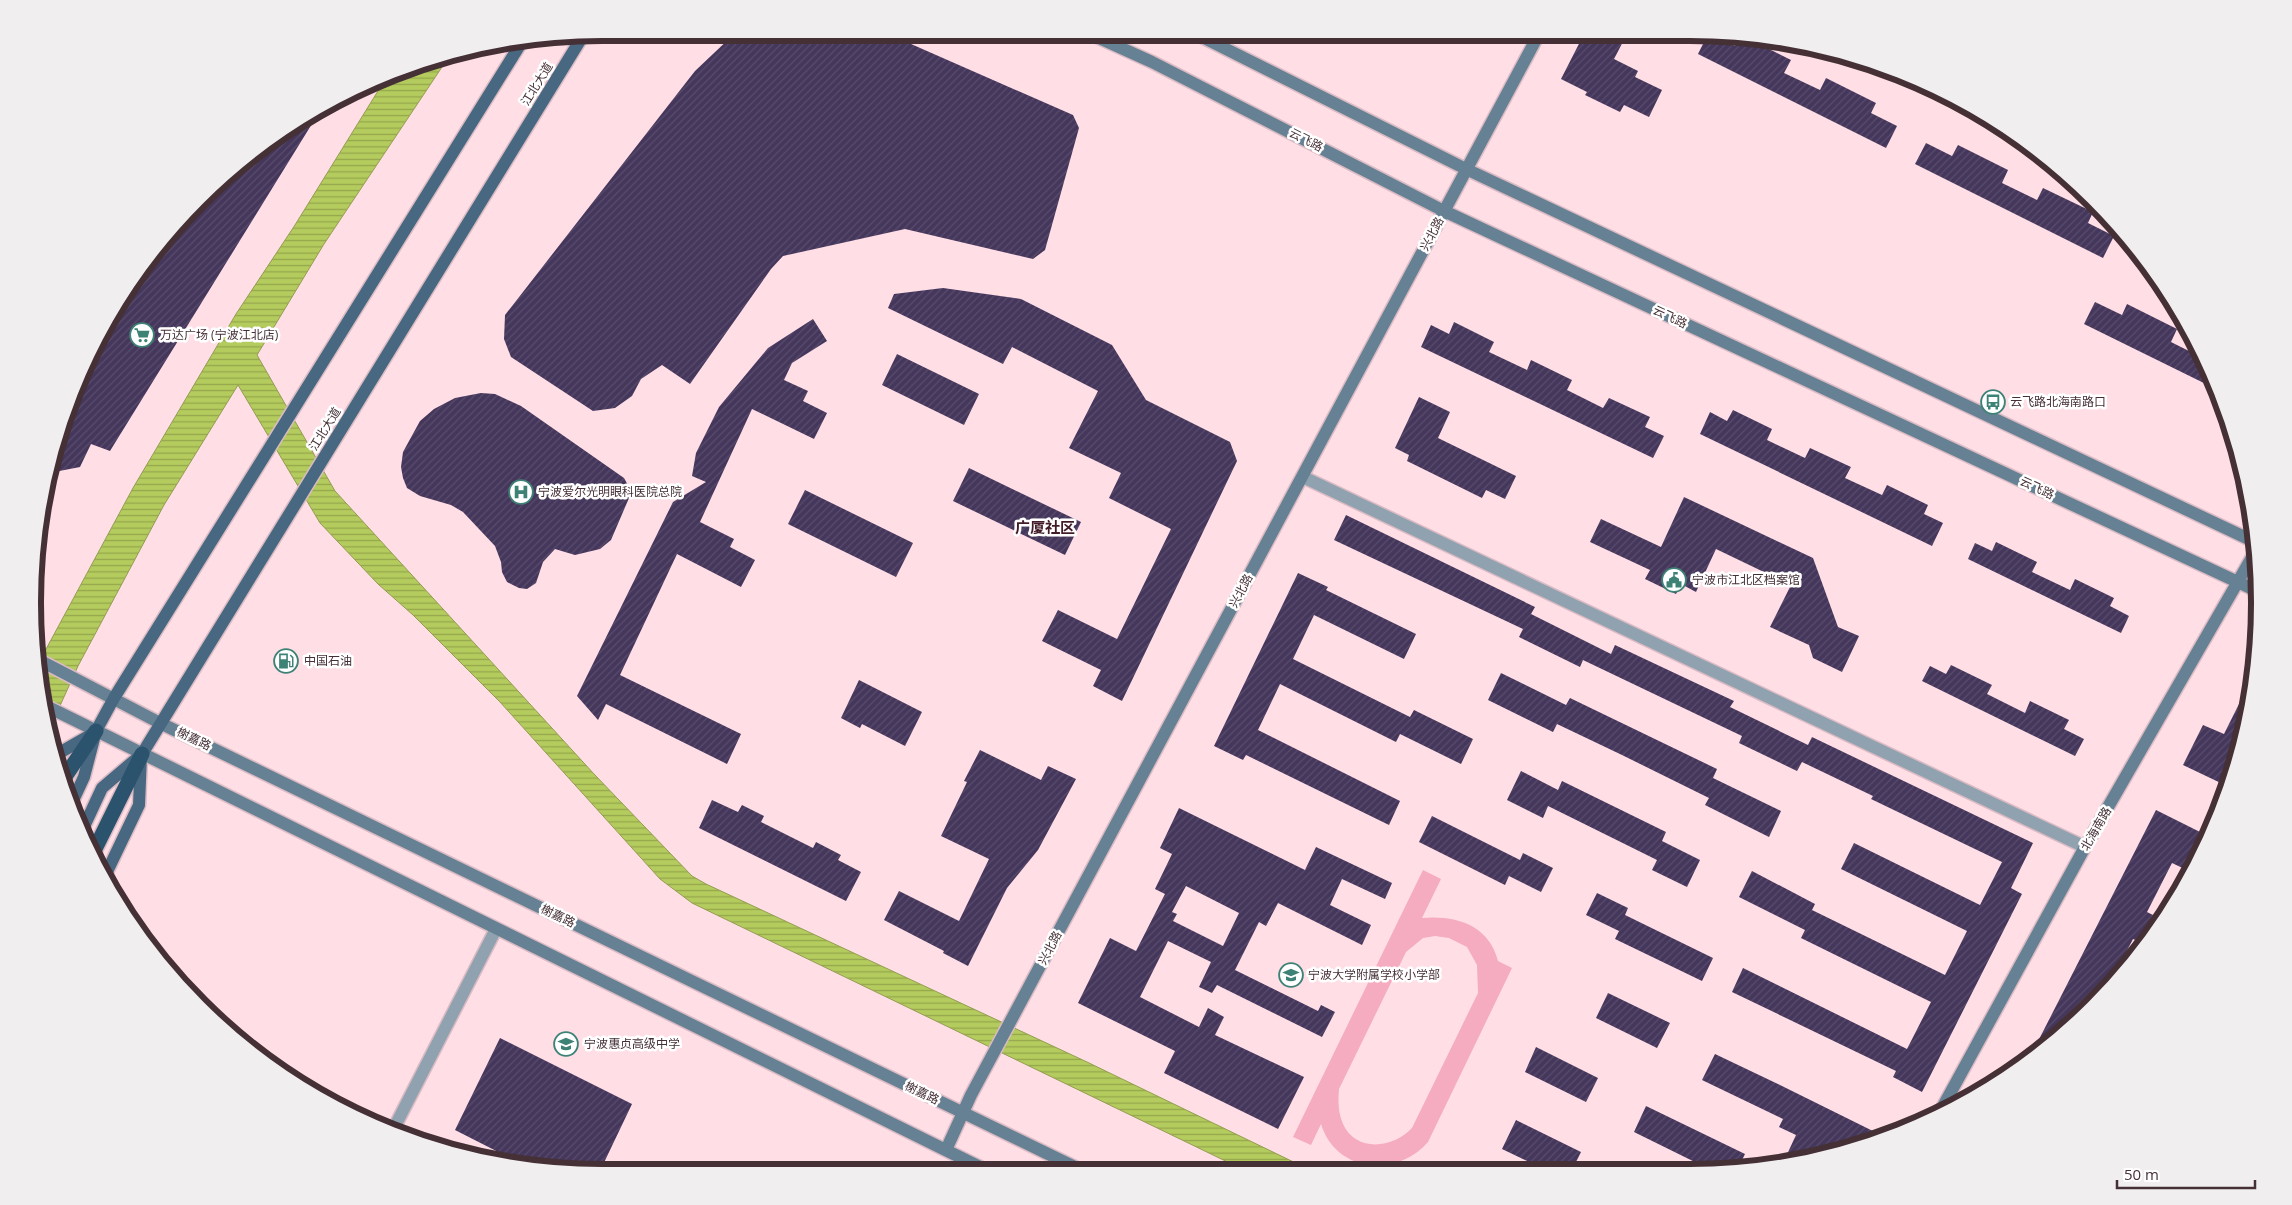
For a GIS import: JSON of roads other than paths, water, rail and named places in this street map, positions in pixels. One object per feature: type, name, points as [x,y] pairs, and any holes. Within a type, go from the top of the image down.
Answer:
[{"type":"highway","points":[[68,773],[96,731]]},
{"type":"highway","points":[[97,846],[142,754]]},
{"type":"main road","name":"云飞路","points":[[1106,41],[1152,62],[1444,212],[2251,588]]},
{"type":"main road","points":[[1210,41],[1466,169],[2247,538]]},
{"type":"main road","name":"兴北路","points":[[946,1150],[971,1095],[1535,41]]},
{"type":"main road","name":"江北大道","points":[[86,822],[102,788],[142,754],[579,42]]},
{"type":"main road","points":[[76,795],[84,776],[96,731],[113,698],[518,48]]},
{"type":"main road","name":"北海南路","points":[[1945,1102],[2085,847],[2250,562]]},
{"type":"main road","name":"榭嘉路","points":[[45,663],[160,723],[1069,1164]]},
{"type":"main road","points":[[51,709],[974,1164]]},
{"type":"main road","points":[[61,752],[96,731]]},
{"type":"main road","points":[[108,869],[139,805],[142,754]]},
{"type":"street","points":[[1303,476],[2085,847]]},
{"type":"street","points":[[395,1124],[496,929]]},
{"type":"place","name":"万达广场 (宁波江北店)","points":[[142,335]]},
{"type":"place","name":"云飞路北海南路口","points":[[1993,402]]},
{"type":"place","name":"宁波爱尔光明眼科医院总院","points":[[521,492]]},
{"type":"place","name":"宁波市江北区档案馆","points":[[1674,580]]},
{"type":"place","name":"中国石油","points":[[286,661]]},
{"type":"place","name":"宁波大学附属学校小学部","points":[[1291,975]]},
{"type":"place","name":"宁波惠贞高级中学","points":[[566,1044]]},
{"type":"district","name":"广厦社区","points":[[1045,528]]}]
